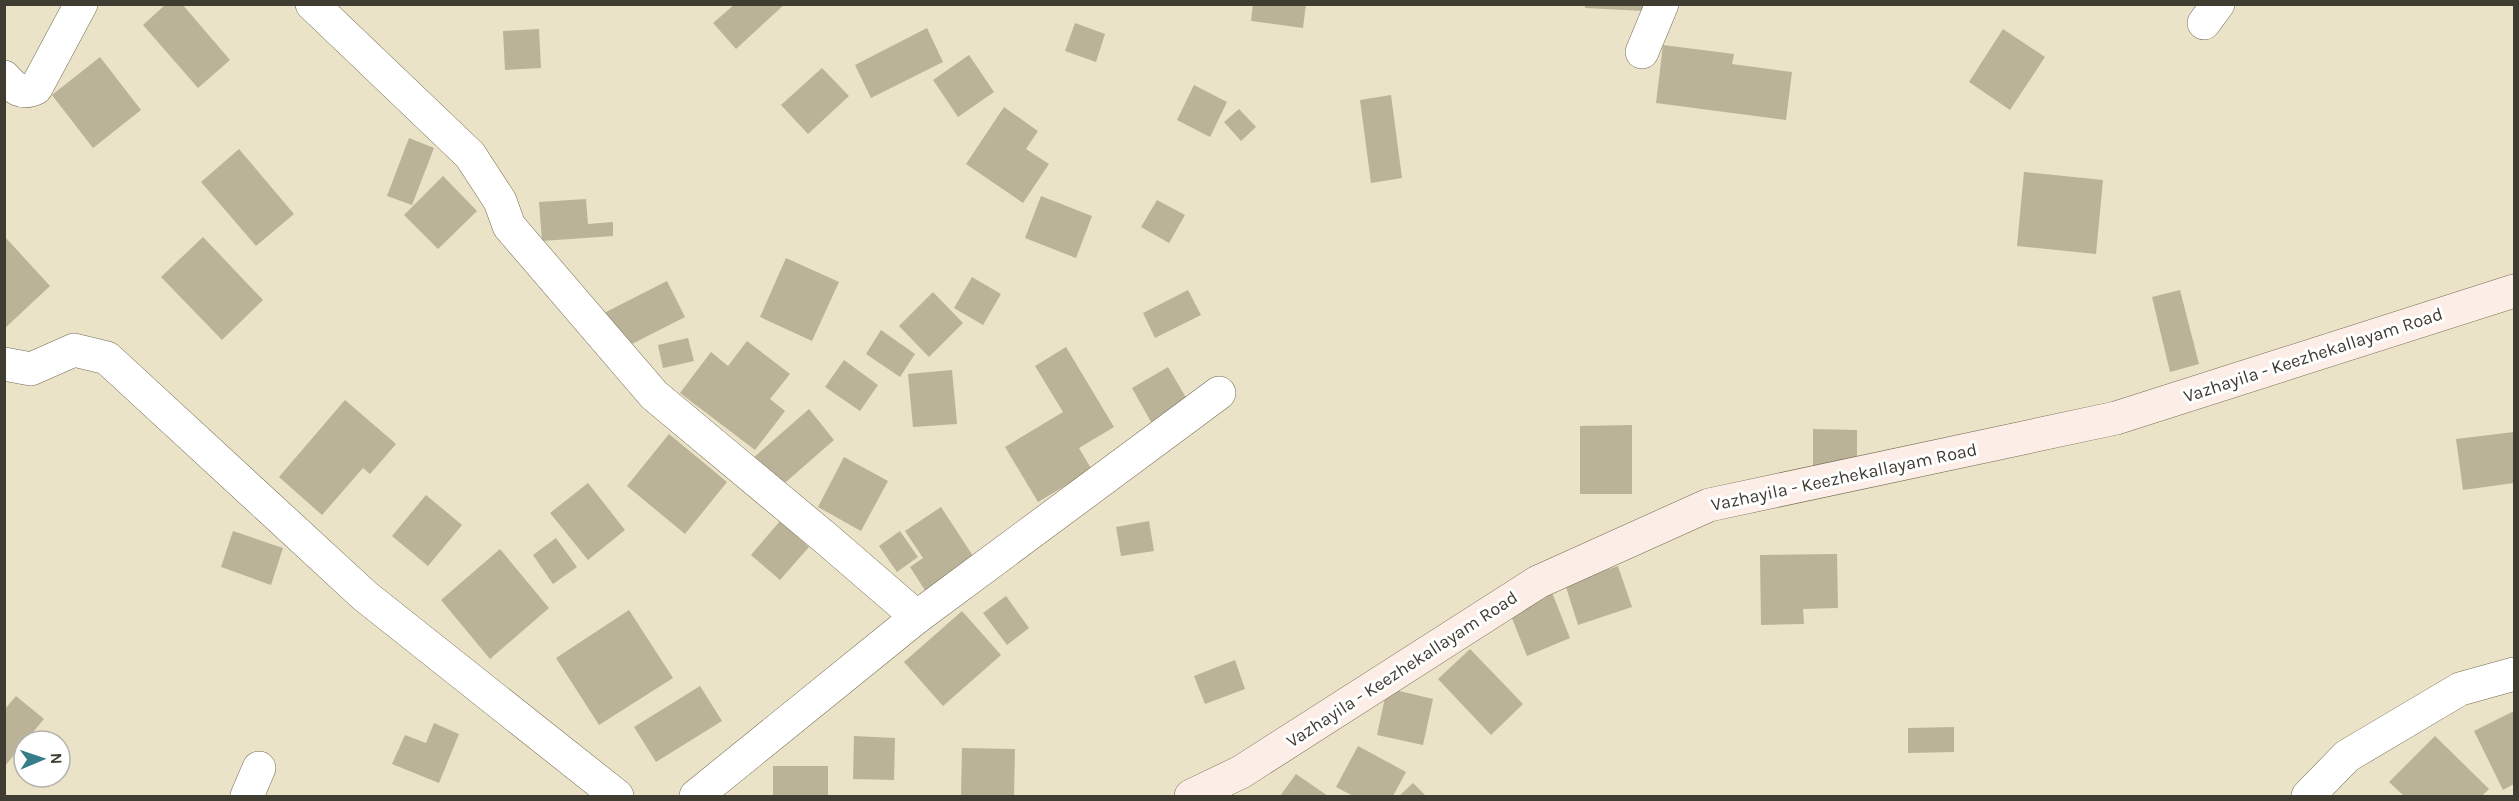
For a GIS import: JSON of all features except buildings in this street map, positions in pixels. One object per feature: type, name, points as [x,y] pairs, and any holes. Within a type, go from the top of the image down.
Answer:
[{"type":"street","points":[[4,77],[15,89],[27,91],[36,88],[81,4]]},
{"type":"street","points":[[312,4],[470,155],[500,201],[509,226],[654,396],[830,541],[917,617]]},
{"type":"street","points":[[1642,52],[1662,4]]},
{"type":"street","name":"Vazhayila - Keezhekallayam Road","points":[[1191,796],[1241,772],[1538,582],[1709,505],[2116,417],[2514,291]]},
{"type":"street","points":[[4,364],[31,369],[74,350],[107,358],[365,596],[616,796]]},
{"type":"street","points":[[696,796],[917,617],[1219,393]]},
{"type":"street","points":[[2308,796],[2347,756],[2439,701],[2460,689],[2514,674]]}]
